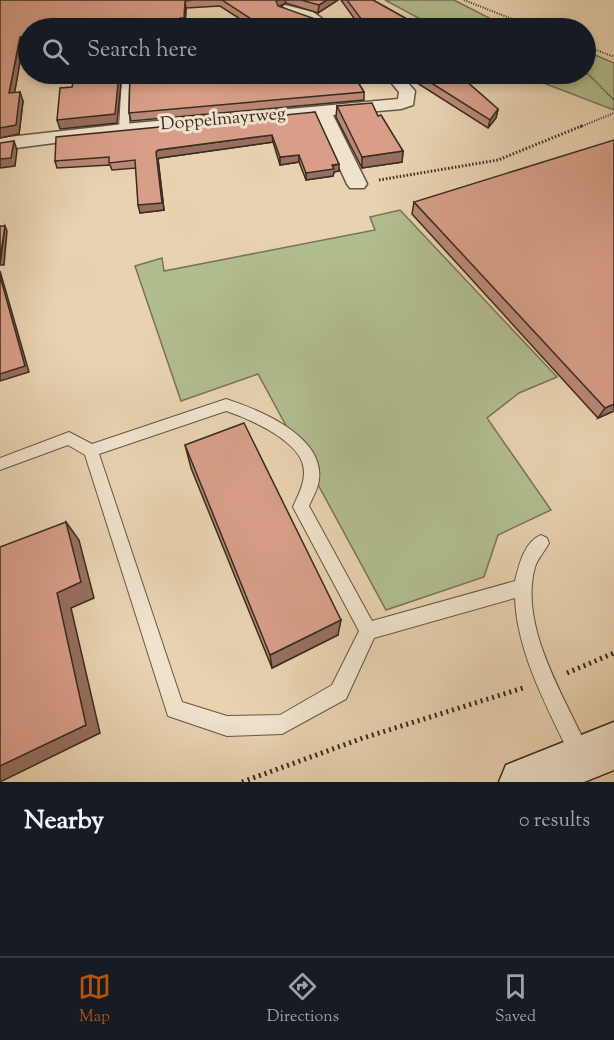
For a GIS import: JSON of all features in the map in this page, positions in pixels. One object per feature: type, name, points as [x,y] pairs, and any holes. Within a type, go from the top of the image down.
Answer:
[{"type":"main road","points":[[523,782],[598,752]]},
{"type":"street","points":[[285,9],[313,18]]},
{"type":"street","name":"Doppelmayrweg","points":[[0,144],[124,129],[401,104],[407,101],[407,91],[401,84]]},
{"type":"street","points":[[322,111],[357,184]]},
{"type":"lane","points":[[124,129],[126,84]]},
{"type":"lane","points":[[91,452],[226,405],[254,414],[298,444],[310,462],[311,483],[301,507],[368,631]]},
{"type":"lane","points":[[0,464],[69,438],[91,452],[175,709],[227,726],[282,724],[339,692],[368,631],[524,587]]},
{"type":"lane","points":[[541,543],[528,562],[524,587],[531,639],[545,681],[598,752]]},
{"type":"path","points":[[464,0],[510,18]]},
{"type":"path","points":[[596,50],[614,57]]},
{"type":"path","points":[[596,83],[614,100]]},
{"type":"path","points":[[357,184],[498,160],[614,113]]},
{"type":"path","points":[[242,782],[363,738],[545,681],[614,653]]},
{"type":"green space","points":[[385,0],[454,0],[489,18],[418,18]]},
{"type":"green space","points":[[596,55],[614,63],[614,110],[546,84],[596,84]]},
{"type":"green space","points":[[400,210],[557,377],[519,393],[487,418],[551,510],[498,535],[484,577],[386,610],[258,374],[181,401],[135,266],[162,258],[164,271],[375,230],[370,217]]},
{"type":"building","points":[[0,0],[193,0],[185,1],[184,18],[18,18],[18,47],[9,93],[20,92],[16,125],[0,128]]},
{"type":"building","points":[[222,0],[277,0],[278,6],[312,18],[250,18]]},
{"type":"building","points":[[301,0],[327,0],[319,5]]},
{"type":"building","points":[[347,0],[373,0],[405,18],[360,18]]},
{"type":"building","points":[[73,84],[118,84],[115,114],[57,120],[60,88],[72,87]]},
{"type":"building","points":[[130,84],[359,84],[364,92],[129,113]]},
{"type":"building","points":[[433,84],[469,84],[498,109],[490,120]]},
{"type":"building","points":[[372,103],[378,116],[381,115],[403,151],[362,157],[337,106]]},
{"type":"building","points":[[315,112],[339,164],[332,165],[334,169],[306,173],[299,155],[280,157],[272,135],[158,150],[156,152],[162,203],[138,205],[135,160],[109,163],[109,157],[55,161],[56,137]]},
{"type":"building","points":[[614,140],[614,404],[605,408],[414,202]]},
{"type":"building","points":[[14,141],[11,158],[0,159],[0,143]]},
{"type":"building","points":[[0,226],[5,226],[0,259]]},
{"type":"building","points":[[0,276],[25,366],[0,374]]},
{"type":"building","points":[[244,423],[341,620],[270,655],[185,445]]},
{"type":"building","points":[[66,522],[81,582],[57,593],[86,725],[0,766],[0,547]]}]
